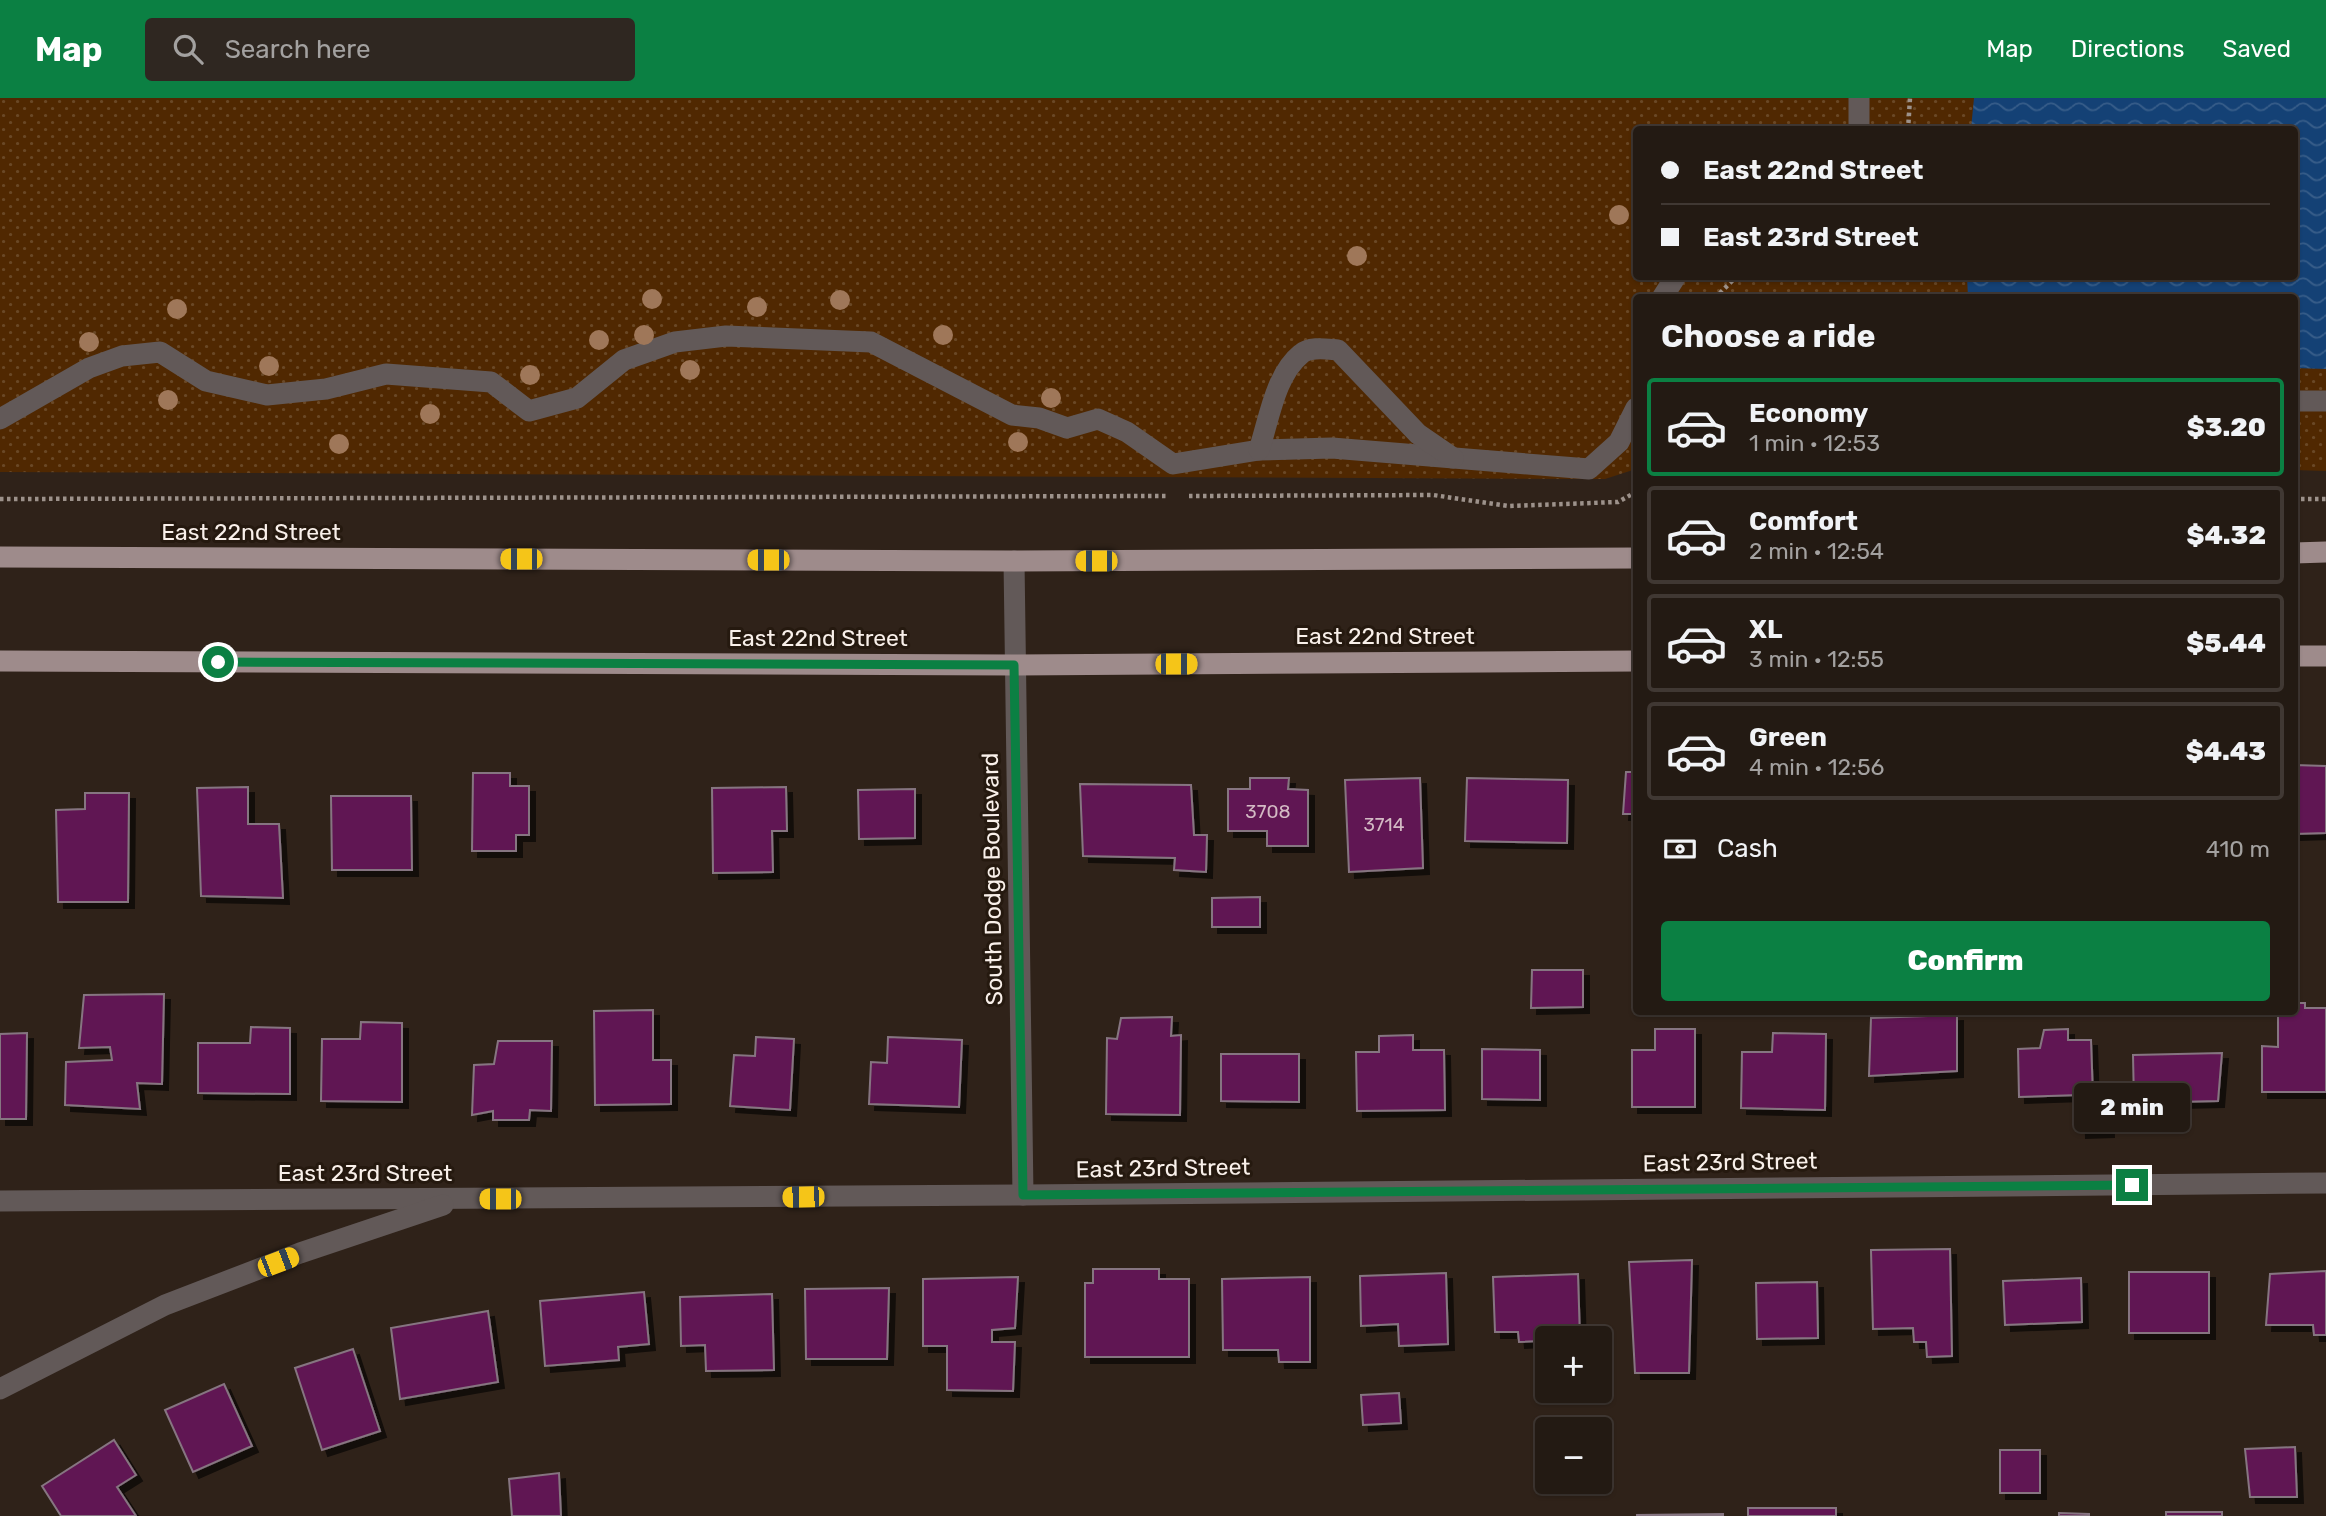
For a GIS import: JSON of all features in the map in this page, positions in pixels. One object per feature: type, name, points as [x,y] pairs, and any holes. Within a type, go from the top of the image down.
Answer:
[{"type":"main road","points":[[2298,553],[2326,552]]},
{"type":"main road","name":"East 22nd Street","points":[[0,557],[1014,561],[1633,558]]},
{"type":"main road","points":[[2298,656],[2326,656]]},
{"type":"main road","name":"East 22nd Street","points":[[0,661],[1014,665],[1633,661]]},
{"type":"street","points":[[1859,98],[1859,126]]},
{"type":"street","points":[[0,419],[89,368],[122,356],[160,352],[206,381],[267,395],[326,389],[386,374],[491,382],[529,411],[577,398],[624,360],[675,342],[726,336],[871,342],[1012,415],[1039,418],[1067,428],[1098,419],[1127,432],[1173,464],[1259,450],[1332,448],[1589,469],[1619,442],[1633,414]]},
{"type":"street","points":[[1259,450],[1281,381],[1301,353],[1321,348],[1338,350],[1418,434],[1453,458]]},
{"type":"street","points":[[2298,401],[2326,401]]},
{"type":"street","name":"South Dodge Boulevard","points":[[1014,561],[1023,1195]]},
{"type":"street","name":"East 23rd Street","points":[[0,1201],[2326,1183]]},
{"type":"street","points":[[0,1389],[165,1305],[300,1253],[461,1199]]},
{"type":"path","points":[[1909,126],[1910,98]]},
{"type":"path","points":[[1719,294],[1733,280]]},
{"type":"path","points":[[1183,496],[1433,495],[1509,506],[1618,502],[1633,494]]},
{"type":"path","points":[[0,499],[1169,496]]},
{"type":"path","points":[[2298,499],[2326,499]]},
{"type":"shaded area","points":[[0,98],[2326,98],[2326,471],[2298,470],[2298,294],[1633,294],[1633,470],[1605,479],[0,472]]},
{"type":"water","points":[[1974,98],[2326,98],[2326,369],[2298,368],[2298,294],[1968,294],[1967,280],[2298,280],[2298,126],[1971,126]]},
{"type":"building","points":[[2298,765],[2326,766],[2326,833],[2298,834]]},
{"type":"building","points":[[1626,772],[1633,772],[1633,814],[1623,814]]},
{"type":"building","points":[[473,773],[510,773],[510,786],[529,786],[529,835],[516,835],[516,851],[472,851]]},
{"type":"building","points":[[1250,778],[1289,778],[1288,789],[1308,790],[1308,846],[1267,846],[1267,831],[1228,831],[1228,789],[1250,789]]},
{"type":"building","points":[[1420,778],[1423,868],[1349,872],[1345,780]]},
{"type":"building","points":[[1467,778],[1568,780],[1567,843],[1465,841]]},
{"type":"building","points":[[1080,784],[1191,785],[1194,835],[1207,835],[1206,872],[1174,870],[1175,858],[1083,856]]},
{"type":"building","points":[[248,787],[248,824],[279,824],[283,898],[201,896],[197,788]]},
{"type":"building","points":[[786,787],[787,831],[772,831],[773,872],[713,873],[712,788]]},
{"type":"building","points":[[915,789],[915,838],[859,839],[858,790]]},
{"type":"building","points":[[85,793],[129,793],[128,902],[58,902],[56,810],[85,809]]},
{"type":"building","points":[[331,796],[411,796],[412,870],[332,870]]},
{"type":"building","points":[[1260,897],[1260,927],[1212,927],[1212,898]]},
{"type":"building","points":[[1532,970],[1583,970],[1583,1007],[1531,1008]]},
{"type":"building","points":[[164,994],[162,1084],[137,1083],[140,1109],[65,1105],[66,1062],[112,1060],[110,1047],[79,1048],[84,995]]},
{"type":"building","points":[[2298,1003],[2305,1003],[2305,1008],[2326,1008],[2326,1092],[2262,1092],[2262,1046],[2278,1047],[2278,1015],[2298,1015]]},
{"type":"building","points":[[653,1010],[653,1060],[671,1060],[671,1104],[595,1105],[594,1011]]},
{"type":"building","points":[[1957,1015],[1957,1071],[1869,1076],[1871,1018]]},
{"type":"building","points":[[1172,1017],[1171,1036],[1181,1035],[1180,1115],[1106,1114],[1107,1038],[1117,1039],[1121,1018]]},
{"type":"building","points":[[361,1022],[402,1023],[402,1102],[321,1101],[322,1039],[360,1039]]},
{"type":"building","points":[[251,1027],[290,1028],[290,1094],[198,1093],[198,1043],[250,1043]]},
{"type":"building","points":[[1655,1029],[1695,1029],[1695,1107],[1632,1107],[1632,1050],[1655,1050]]},
{"type":"building","points":[[2068,1029],[2068,1040],[2091,1040],[2093,1097],[2107,1097],[2108,1131],[2080,1132],[2079,1095],[2019,1097],[2018,1049],[2040,1048],[2044,1030]]},
{"type":"building","points":[[27,1033],[26,1119],[0,1119],[0,1034]]},
{"type":"building","points":[[1773,1033],[1826,1034],[1825,1110],[1741,1108],[1742,1052],[1772,1052]]},
{"type":"building","points":[[1413,1035],[1413,1050],[1444,1050],[1445,1110],[1357,1111],[1356,1052],[1379,1052],[1379,1036]]},
{"type":"building","points":[[756,1037],[794,1039],[790,1110],[730,1106],[734,1055],[755,1056]]},
{"type":"building","points":[[888,1037],[962,1040],[959,1107],[869,1104],[871,1062],[887,1063]]},
{"type":"building","points":[[498,1041],[552,1041],[551,1111],[530,1110],[529,1120],[493,1120],[493,1111],[472,1115],[474,1065],[494,1064]]},
{"type":"building","points":[[1482,1049],[1540,1050],[1540,1100],[1482,1099]]},
{"type":"building","points":[[2222,1053],[2218,1101],[2134,1103],[2133,1055]]},
{"type":"building","points":[[1221,1054],[1299,1054],[1299,1102],[1221,1101]]},
{"type":"building","points":[[1950,1249],[1952,1356],[1927,1357],[1926,1342],[1914,1342],[1913,1328],[1873,1329],[1871,1250]]},
{"type":"building","points":[[1692,1260],[1689,1373],[1635,1373],[1629,1262]]},
{"type":"building","points":[[1093,1269],[1159,1269],[1159,1279],[1189,1279],[1189,1357],[1085,1357],[1085,1283],[1093,1283]]},
{"type":"building","points":[[2326,1271],[2326,1335],[2314,1335],[2313,1325],[2266,1325],[2270,1274]]},
{"type":"building","points":[[2129,1272],[2209,1272],[2209,1333],[2129,1333]]},
{"type":"building","points":[[1446,1273],[1448,1344],[1399,1346],[1398,1324],[1361,1326],[1360,1276]]},
{"type":"building","points":[[1578,1274],[1580,1326],[1535,1326],[1535,1341],[1519,1342],[1518,1332],[1495,1332],[1493,1277]]},
{"type":"building","points":[[1018,1277],[1015,1328],[992,1330],[992,1342],[1015,1342],[1013,1391],[947,1390],[947,1346],[923,1346],[923,1279]]},
{"type":"building","points":[[1310,1277],[1310,1362],[1279,1362],[1278,1350],[1223,1350],[1222,1279]]},
{"type":"building","points":[[2081,1278],[2082,1322],[2005,1325],[2003,1281]]},
{"type":"building","points":[[1817,1282],[1818,1338],[1757,1339],[1756,1283]]},
{"type":"building","points":[[889,1288],[887,1359],[806,1359],[805,1289]]},
{"type":"building","points":[[644,1292],[649,1344],[618,1347],[619,1360],[545,1366],[540,1301]]},
{"type":"building","points":[[772,1294],[774,1370],[706,1371],[705,1345],[681,1346],[680,1297]]},
{"type":"building","points":[[488,1311],[498,1382],[400,1399],[391,1328]]},
{"type":"building","points":[[353,1349],[380,1431],[322,1450],[295,1368]]},
{"type":"building","points":[[224,1384],[252,1446],[193,1472],[165,1410]]},
{"type":"building","points":[[1399,1393],[1401,1423],[1363,1425],[1361,1395]]},
{"type":"building","points":[[114,1440],[136,1475],[117,1487],[136,1516],[61,1516],[42,1486]]},
{"type":"building","points":[[2295,1447],[2297,1497],[2250,1497],[2245,1449]]},
{"type":"building","points":[[2000,1450],[2040,1450],[2040,1493],[2000,1493]]},
{"type":"building","points":[[559,1473],[561,1516],[512,1516],[509,1479]]},
{"type":"building","points":[[1748,1508],[1836,1508],[1836,1516],[1748,1516]]},
{"type":"building","points":[[2166,1512],[2222,1512],[2222,1516],[2166,1516]]},
{"type":"building","points":[[2059,1513],[2089,1514],[2089,1516],[2059,1516]]},
{"type":"building","points":[[1637,1515],[1723,1516],[1637,1516]]},
{"type":"route","points":[[218,662],[1014,665],[1023,1195],[2132,1185]]}]
